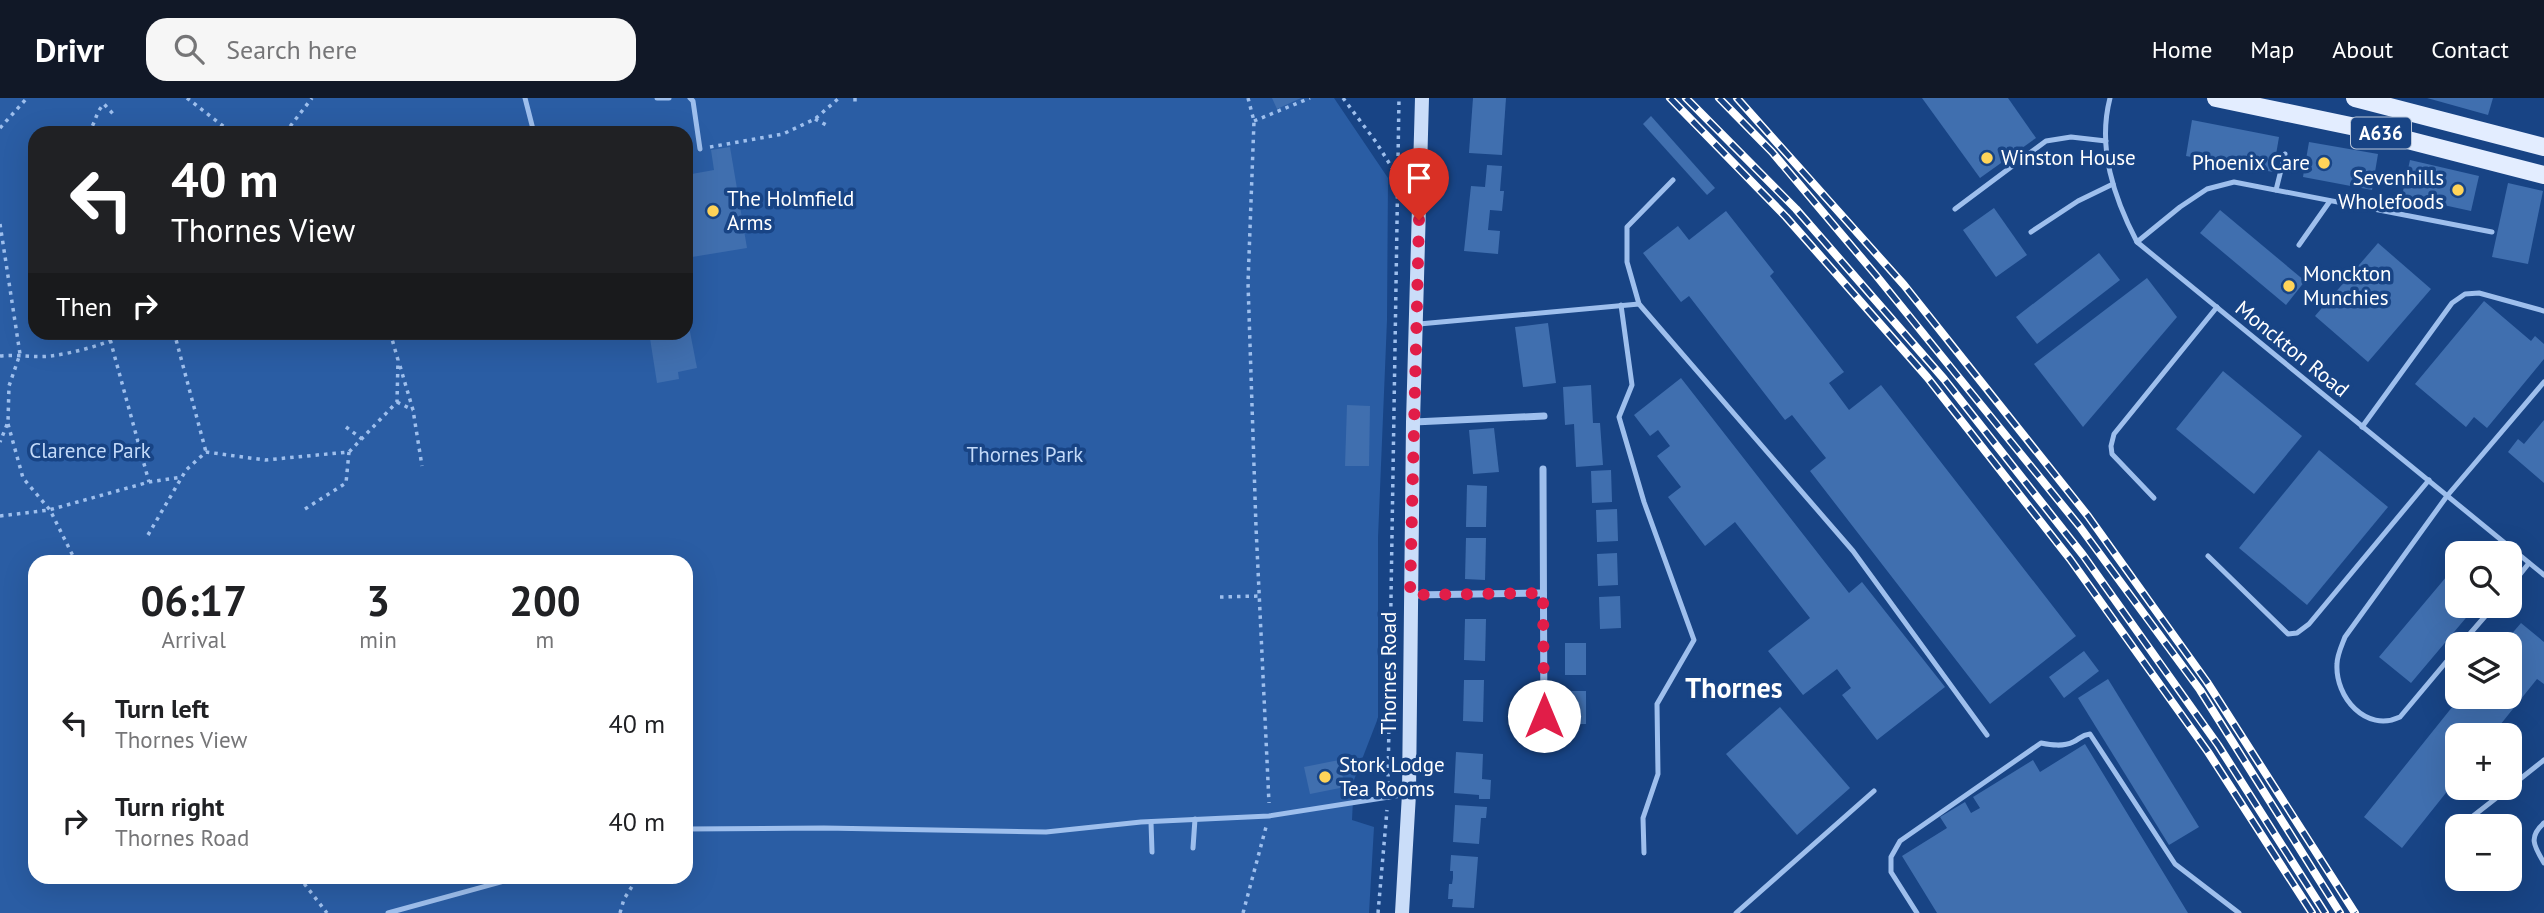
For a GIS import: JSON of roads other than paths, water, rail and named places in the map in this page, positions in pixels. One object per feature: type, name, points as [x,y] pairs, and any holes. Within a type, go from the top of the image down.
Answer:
[{"type":"main road","name":"Thornes Road","points":[[1402,913],[1409,794],[1413,422],[1422,98]]},
{"type":"main road","name":"A636","points":[[2216,98],[2365,128],[2544,176]]},
{"type":"main road","name":"A636","points":[[2355,98],[2544,147]]},
{"type":"street","points":[[1413,422],[1544,416]]},
{"type":"street","points":[[1543,469],[1544,741]]},
{"type":"street","points":[[1410,595],[1543,593]]},
{"type":"lane","points":[[524,98],[532,126]]},
{"type":"lane","points":[[657,98],[669,98]]},
{"type":"lane","points":[[690,98],[700,149]]},
{"type":"lane","name":"Monckton Road","points":[[2109,98],[2106,141],[2113,184],[2120,208],[2137,242],[2544,575]]},
{"type":"lane","points":[[1955,209],[2046,141],[2071,136],[2106,141]]},
{"type":"lane","points":[[2276,190],[2285,154]]},
{"type":"lane","points":[[1673,180],[1627,227],[1627,262],[1639,304],[1853,551],[1987,735]]},
{"type":"lane","points":[[2137,242],[2207,189],[2234,182],[2492,232]]},
{"type":"lane","points":[[2031,232],[2078,201],[2113,184]]},
{"type":"lane","points":[[2299,245],[2330,201]]},
{"type":"lane","points":[[2362,426],[2452,303],[2465,294],[2479,293],[2544,311]]},
{"type":"lane","points":[[1416,324],[1639,304]]},
{"type":"lane","points":[[1620,305],[1632,385],[1619,417],[1644,502],[1695,640],[1657,704],[1658,774],[1643,818],[1644,853]]},
{"type":"lane","points":[[2154,498],[2112,454],[2114,434],[2217,307]]},
{"type":"lane","points":[[2445,663],[2400,717],[2388,723],[2369,720],[2341,691],[2337,663],[2345,637],[2447,496],[2544,382]]},
{"type":"lane","points":[[2208,556],[2288,634],[2297,633],[2309,624],[2429,480]]},
{"type":"lane","points":[[2522,572],[2529,563]]},
{"type":"lane","points":[[2471,632],[2484,618]]},
{"type":"lane","points":[[1917,913],[1891,872],[1891,857],[1900,841],[2041,743],[2072,743],[2082,735],[2090,734],[2175,864],[2239,913]]},
{"type":"lane","points":[[2522,777],[2544,761]]},
{"type":"lane","points":[[1736,913],[1874,791]]},
{"type":"lane","points":[[693,829],[1046,832],[1152,822],[1269,816],[1409,794]]},
{"type":"lane","points":[[2475,814],[2493,800]]},
{"type":"lane","points":[[1193,848],[1195,819]]},
{"type":"lane","points":[[1152,822],[1152,852]]},
{"type":"lane","points":[[2544,823],[2535,831],[2533,839],[2544,863]]},
{"type":"lane","points":[[388,913],[494,884]]},
{"type":"railway","points":[[1670,98],[1786,217],[1927,377],[2070,559],[2208,752],[2312,913]]},
{"type":"railway","points":[[1686,98],[1796,209],[1944,379],[2083,555],[2218,745],[2325,913]]},
{"type":"railway","points":[[1719,98],[1772,152],[1875,274],[2080,527],[2200,690],[2340,913]]},
{"type":"railway","points":[[1737,98],[1904,285],[2088,516],[2207,682],[2355,913]]},
{"type":"place","name":"Winston House","points":[[1987,158]]},
{"type":"place","name":"Phoenix Care","points":[[2324,163]]},
{"type":"place","name":"Sevenhills Wholefoods","points":[[2458,190]]},
{"type":"place","name":"The Holmfield Arms","points":[[713,211]]},
{"type":"place","name":"Monckton Munchies","points":[[2289,286]]},
{"type":"place","name":"Stork Lodge Tea Rooms","points":[[1325,777]]},
{"type":"district","name":"Thornes","points":[[1734,688]]},
{"type":"park label","name":"Clarence Park","points":[[90,451]]},
{"type":"park label","name":"Thornes Park","points":[[1025,455]]}]
